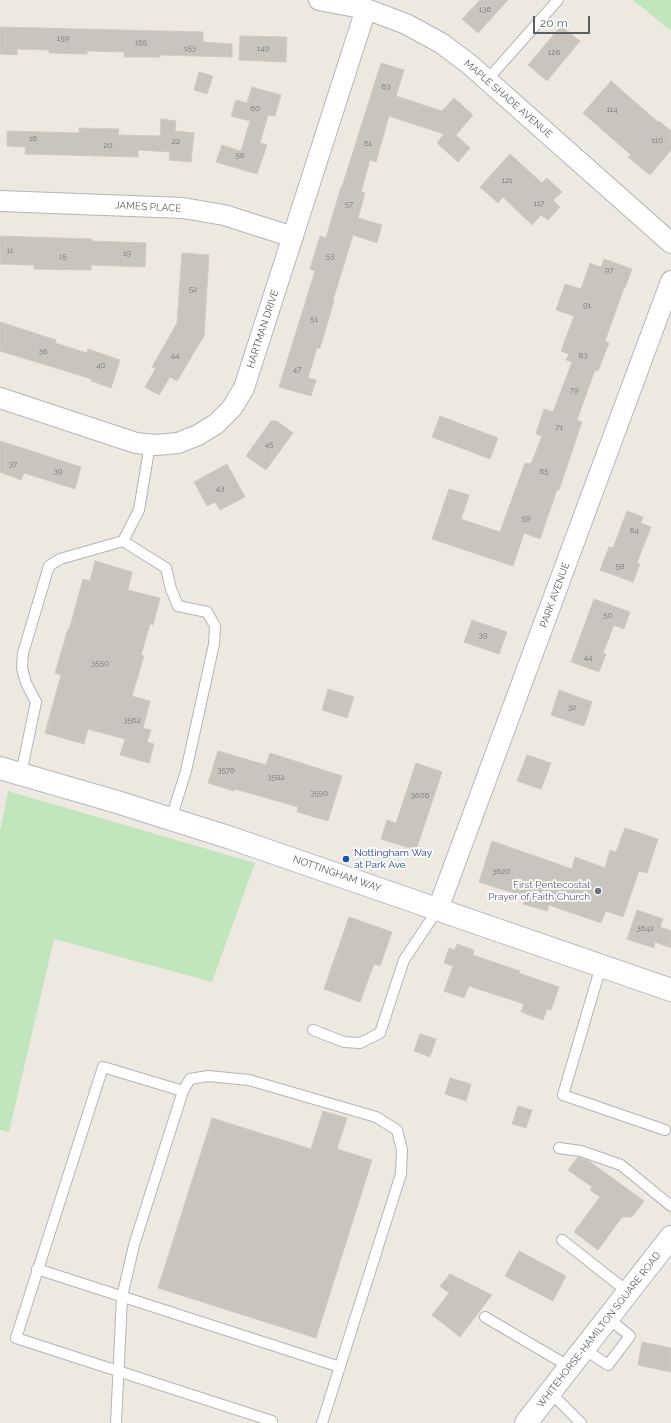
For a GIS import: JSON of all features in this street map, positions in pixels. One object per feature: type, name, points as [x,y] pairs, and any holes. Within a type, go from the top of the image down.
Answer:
[{"type":"street","name":"MAPLE SHADE AVENUE","points":[[319,0],[366,9],[406,24],[441,43],[469,64],[671,243]]},
{"type":"street","name":"HARTMAN DRIVE","points":[[0,398],[136,443],[150,444],[178,443],[198,435],[216,424],[232,408],[244,388],[366,9]]},
{"type":"street","name":"JAMES PLACE","points":[[0,201],[183,208],[224,215],[293,237]]},
{"type":"street","name":"PARK AVENUE","points":[[438,909],[671,281]]},
{"type":"street","name":"NOTTINGHAM WAY","points":[[0,768],[231,838],[671,990]]},
{"type":"street","name":"WHITEHORSE-HAMILTON SQUARE ROAD","points":[[526,1423],[671,1237]]},
{"type":"lane","points":[[487,80],[558,0]]},
{"type":"lane","points":[[21,774],[36,702],[26,682],[22,668],[23,653],[49,566],[60,559],[123,541],[139,510],[150,444]]},
{"type":"lane","points":[[123,541],[166,568],[171,589],[178,606],[207,612],[215,626],[214,644],[186,771],[172,819]]},
{"type":"lane","points":[[313,1030],[344,1042],[360,1043],[380,1033],[404,960],[438,909]]},
{"type":"lane","points":[[601,966],[563,1094],[665,1130]]},
{"type":"lane","points":[[183,1091],[103,1067],[16,1338],[272,1421]]},
{"type":"lane","points":[[116,1423],[122,1297],[134,1245],[183,1091],[190,1079],[208,1076],[249,1080],[376,1117],[397,1130],[402,1150],[401,1174],[322,1423]]},
{"type":"lane","points":[[559,1148],[581,1151],[621,1165],[671,1206]]},
{"type":"lane","points":[[562,1240],[628,1292]]},
{"type":"lane","points":[[37,1269],[340,1367]]},
{"type":"lane","points":[[485,1317],[570,1367]]},
{"type":"lane","points":[[584,1349],[608,1365],[630,1336],[608,1318]]},
{"type":"lane","points":[[550,1392],[581,1423]]},
{"type":"green space","points":[[633,0],[671,0],[671,29],[670,30]]},
{"type":"green space","points":[[8,791],[255,863],[212,982],[54,939],[9,1132],[0,1130],[0,831]]},
{"type":"building","points":[[480,0],[508,0],[478,33],[462,19]]},
{"type":"building","points":[[561,26],[580,41],[547,81],[528,65]]},
{"type":"building","points":[[0,27],[203,32],[203,42],[232,44],[232,57],[160,55],[160,57],[124,57],[124,52],[87,51],[87,54],[49,53],[49,50],[17,49],[17,55],[0,54]]},
{"type":"building","points":[[240,36],[287,37],[286,62],[239,60]]},
{"type":"building","points":[[381,63],[404,70],[396,96],[442,111],[454,98],[473,115],[456,135],[470,148],[458,162],[437,143],[444,134],[389,116],[376,162],[370,160],[361,192],[365,193],[358,218],[382,225],[377,243],[353,235],[320,348],[317,348],[308,378],[316,380],[311,396],[279,387],[315,271],[310,269],[320,236],[326,238]]},
{"type":"building","points":[[199,72],[213,76],[207,94],[194,90]]},
{"type":"building","points":[[611,81],[658,122],[659,121],[671,131],[671,150],[650,175],[628,157],[631,155],[583,113]]},
{"type":"building","points":[[252,87],[281,95],[275,116],[268,115],[260,143],[267,145],[257,174],[216,162],[222,145],[241,151],[250,121],[231,116],[236,100],[247,103]]},
{"type":"building","points":[[161,119],[176,121],[175,131],[194,133],[191,162],[169,160],[170,152],[138,150],[138,157],[25,154],[26,147],[7,146],[7,131],[79,133],[79,128],[119,129],[118,135],[160,136]]},
{"type":"building","points":[[510,154],[542,183],[547,178],[562,192],[553,200],[560,207],[548,220],[541,215],[532,225],[503,197],[498,203],[480,187]]},
{"type":"building","points":[[0,236],[92,239],[92,241],[146,243],[145,267],[91,265],[91,270],[34,269],[34,265],[0,264]]},
{"type":"building","points":[[182,253],[209,255],[204,336],[177,381],[170,377],[159,395],[145,387],[156,368],[152,367],[177,323]]},
{"type":"building","points":[[604,259],[632,269],[605,341],[609,343],[598,371],[595,370],[577,420],[582,422],[559,490],[557,490],[540,539],[524,533],[513,566],[432,539],[449,489],[469,495],[461,519],[500,532],[525,463],[531,464],[542,436],[536,434],[544,409],[553,412],[572,362],[566,360],[569,354],[561,351],[574,316],[556,310],[565,284],[581,289],[590,263],[601,267]]},
{"type":"building","points":[[0,322],[56,340],[55,343],[87,353],[88,349],[120,360],[111,388],[91,381],[92,379],[0,351]]},
{"type":"building","points":[[440,416],[498,438],[490,459],[432,437]]},
{"type":"building","points":[[271,421],[277,421],[293,433],[266,470],[246,456]]},
{"type":"building","points":[[0,441],[81,467],[75,489],[24,473],[21,480],[0,472]]},
{"type":"building","points":[[227,464],[245,497],[220,510],[215,502],[207,506],[194,482]]},
{"type":"building","points":[[627,511],[643,517],[641,523],[651,527],[637,563],[640,564],[633,582],[600,570],[609,547],[613,548]]},
{"type":"building","points":[[95,561],[132,572],[128,590],[160,598],[153,625],[150,624],[141,655],[144,656],[132,696],[150,701],[143,728],[151,730],[147,742],[154,744],[149,763],[120,755],[125,739],[88,729],[84,744],[45,733],[61,675],[55,673],[83,579],[90,581]]},
{"type":"building","points":[[594,599],[630,612],[624,629],[614,625],[603,653],[606,654],[599,672],[571,662]]},
{"type":"building","points":[[472,620],[507,632],[499,654],[464,642]]},
{"type":"building","points":[[328,689],[354,697],[347,718],[322,710]]},
{"type":"building","points":[[559,690],[592,702],[584,726],[551,715]]},
{"type":"building","points":[[218,751],[266,765],[270,753],[342,776],[328,821],[297,812],[298,807],[208,783]]},
{"type":"building","points":[[527,755],[551,763],[541,789],[517,781]]},
{"type":"building","points":[[416,763],[442,772],[416,850],[381,839],[387,820],[396,823]]},
{"type":"building","points":[[625,828],[658,839],[647,873],[639,871],[623,917],[606,911],[601,923],[549,905],[547,911],[523,904],[526,897],[479,882],[492,841],[572,869],[575,857],[605,868],[610,850],[616,852]]},
{"type":"building","points":[[637,910],[663,919],[660,927],[671,931],[671,948],[655,942],[654,948],[627,939]]},
{"type":"building","points":[[349,917],[392,932],[380,966],[374,964],[360,1002],[324,989]]},
{"type":"building","points":[[457,944],[474,950],[473,955],[520,971],[519,973],[559,987],[551,1010],[547,1009],[543,1020],[521,1012],[524,1004],[469,986],[464,998],[444,991],[453,966],[444,963],[449,948],[455,950]]},
{"type":"building","points":[[420,1034],[436,1039],[430,1057],[414,1051]]},
{"type":"building","points":[[450,1078],[471,1084],[466,1101],[445,1094]]},
{"type":"building","points":[[518,1106],[532,1110],[526,1128],[512,1124]]},
{"type":"building","points":[[323,1111],[347,1118],[337,1149],[372,1160],[316,1338],[158,1288],[212,1118],[311,1149]]},
{"type":"building","points":[[578,1157],[589,1161],[644,1201],[632,1217],[622,1217],[598,1250],[574,1232],[600,1197],[590,1190],[592,1187],[568,1170]]},
{"type":"building","points":[[519,1251],[566,1276],[553,1301],[505,1276]]},
{"type":"building","points":[[450,1274],[492,1295],[460,1337],[432,1315],[449,1293],[440,1286]]},
{"type":"building","points":[[642,1342],[671,1348],[671,1372],[638,1365]]},
{"type":"place","name":"Nottingham Way at Park Ave","points":[[346,859]]},
{"type":"place","name":"First Pentecostal Prayer of Faith Church","points":[[598,891]]}]
